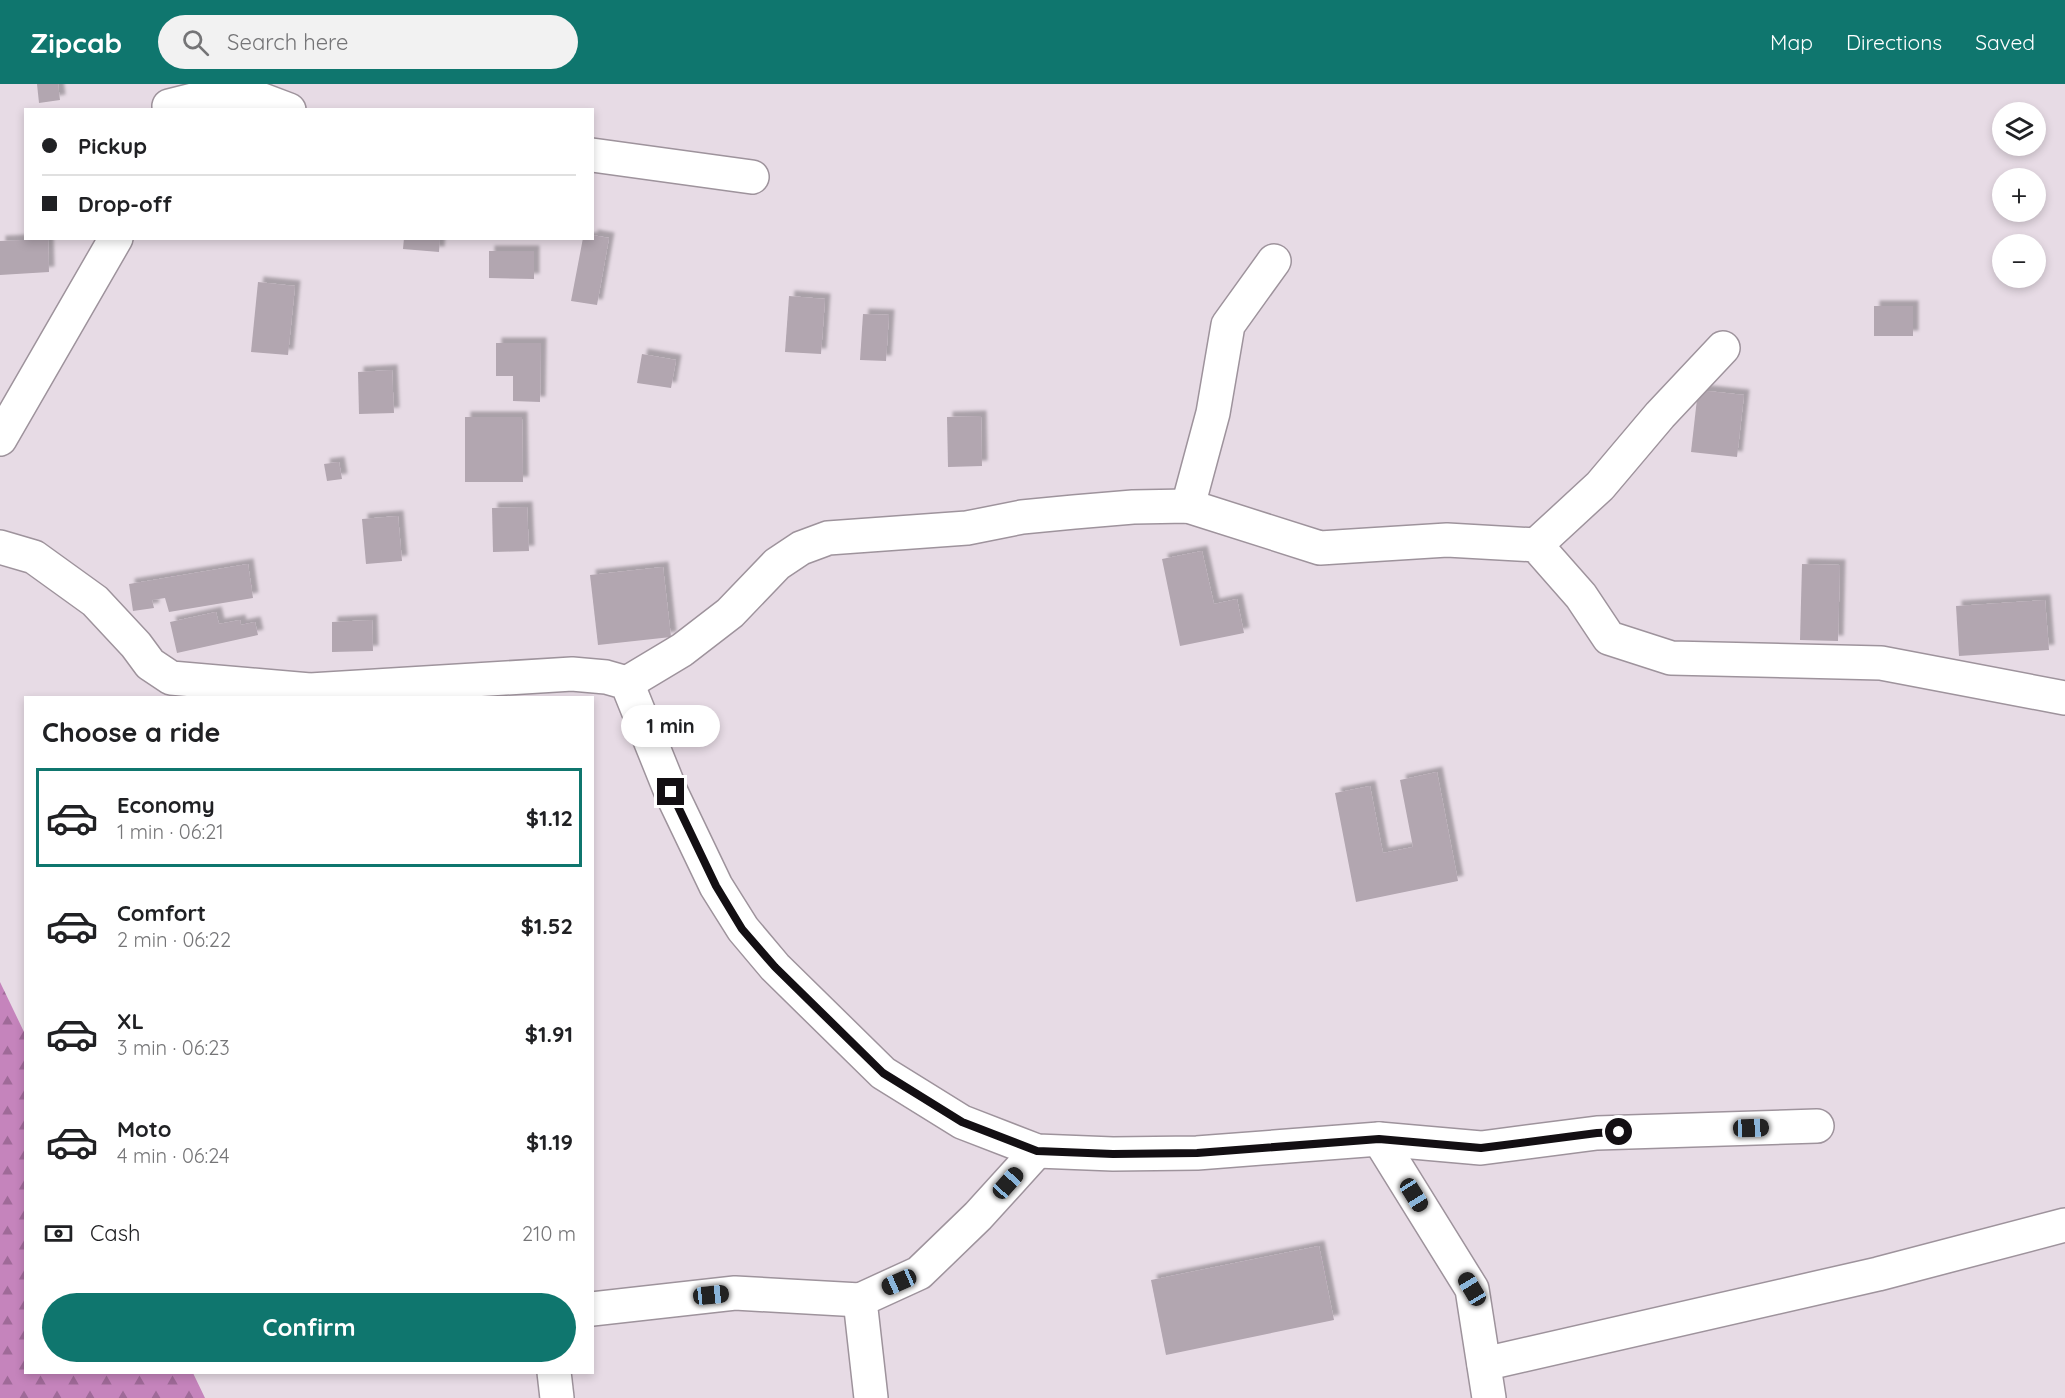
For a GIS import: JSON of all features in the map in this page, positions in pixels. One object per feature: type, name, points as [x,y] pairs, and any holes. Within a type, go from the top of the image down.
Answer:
[{"type":"street","points":[[163,100],[244,93],[284,108]]},
{"type":"street","points":[[594,155],[752,177]]},
{"type":"street","points":[[0,439],[115,240]]},
{"type":"street","points":[[1188,506],[1213,413],[1228,325],[1274,261]]},
{"type":"street","points":[[1536,545],[1599,486],[1660,415],[1723,348]]},
{"type":"street","points":[[0,547],[34,557],[95,601],[136,645],[150,664],[171,678],[310,690],[572,674],[606,677],[627,683],[682,650],[730,613],[777,564],[801,548],[828,538],[967,528],[1022,517],[1064,513],[1133,507],[1188,506],[1320,548],[1448,540],[1536,545],[1581,596],[1609,638],[1671,658],[1881,663],[2065,698]]},
{"type":"street","points":[[627,683],[671,792],[716,886],[742,929],[775,967],[883,1073],[962,1122],[1037,1151],[1113,1154],[1197,1153],[1379,1139],[1481,1148],[1597,1133],[1817,1126]]},
{"type":"street","points":[[1379,1139],[1472,1289],[1489,1398]]},
{"type":"street","points":[[594,1309],[735,1293],[860,1300],[919,1273],[978,1216],[1037,1151]]},
{"type":"street","points":[[1484,1364],[1878,1274],[2065,1225]]},
{"type":"street","points":[[860,1300],[871,1398]]},
{"type":"street","points":[[554,1374],[557,1398]]},
{"type":"green space","points":[[0,982],[24,1032],[24,1374],[193,1374],[205,1398],[0,1398]]},
{"type":"building","points":[[37,84],[58,84],[60,100],[39,103]]},
{"type":"building","points":[[594,235],[609,238],[597,305],[571,301],[583,240],[594,240]]},
{"type":"building","points":[[48,240],[49,272],[0,275],[0,241]]},
{"type":"building","points":[[404,240],[440,240],[439,252],[403,249]]},
{"type":"building","points":[[489,251],[534,251],[534,279],[489,278]]},
{"type":"building","points":[[258,282],[295,286],[288,355],[251,352]]},
{"type":"building","points":[[789,296],[825,299],[821,354],[785,352]]},
{"type":"building","points":[[1874,306],[1913,306],[1913,336],[1874,336]]},
{"type":"building","points":[[863,314],[889,315],[886,361],[860,360]]},
{"type":"building","points":[[496,343],[541,343],[540,402],[513,401],[513,376],[496,376]]},
{"type":"building","points":[[642,354],[676,360],[671,388],[637,383]]},
{"type":"building","points":[[392,370],[394,413],[359,414],[358,372]]},
{"type":"building","points":[[1698,390],[1744,395],[1737,457],[1691,452]]},
{"type":"building","points":[[981,416],[982,466],[948,467],[947,417]]},
{"type":"building","points":[[465,417],[522,417],[523,482],[465,482]]},
{"type":"building","points":[[339,462],[342,479],[327,481],[324,464]]},
{"type":"building","points":[[527,507],[529,551],[493,552],[492,508]]},
{"type":"building","points":[[398,516],[402,561],[366,564],[362,519]]},
{"type":"building","points":[[1202,551],[1214,604],[1237,599],[1244,633],[1180,646],[1162,559]]},
{"type":"building","points":[[248,564],[253,598],[169,612],[165,598],[152,600],[154,608],[133,611],[129,584]]},
{"type":"building","points":[[1802,564],[1840,565],[1838,641],[1800,640]]},
{"type":"building","points":[[663,567],[671,637],[598,645],[590,575]]},
{"type":"building","points":[[2045,600],[2049,650],[1959,656],[1956,606]]},
{"type":"building","points":[[216,612],[219,624],[240,620],[241,625],[255,622],[258,635],[177,653],[170,622]]},
{"type":"building","points":[[372,620],[373,651],[332,652],[332,622]]},
{"type":"building","points":[[1437,772],[1458,881],[1356,902],[1335,793],[1370,786],[1383,853],[1413,847],[1400,780]]},
{"type":"building","points":[[1319,1246],[1334,1320],[1166,1355],[1151,1280]]},
{"type":"route","points":[[671,792],[716,886],[742,929],[775,967],[883,1073],[962,1122],[1037,1151],[1113,1154],[1197,1153],[1379,1139],[1481,1148],[1619,1132]]}]
